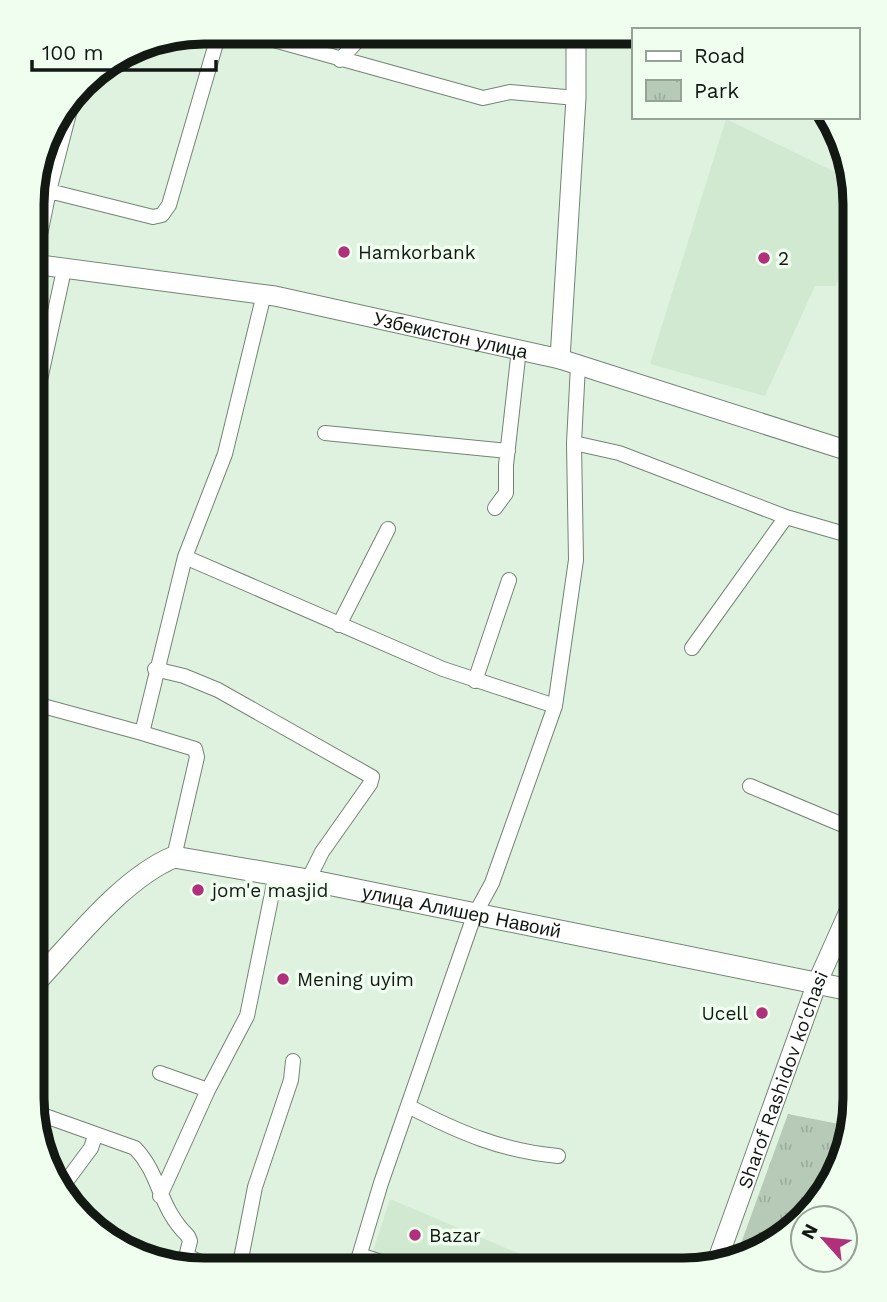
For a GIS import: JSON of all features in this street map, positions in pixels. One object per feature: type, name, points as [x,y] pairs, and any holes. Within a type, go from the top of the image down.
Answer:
[{"type":"main road","points":[[569,362],[576,44]]},
{"type":"main road","name":"Узбекистон улица","points":[[44,266],[264,294],[519,349],[569,362],[843,449]]},
{"type":"main road","points":[[44,973],[124,890],[156,865],[174,857]]},
{"type":"main road","name":"улица Алишер Навоий","points":[[174,857],[308,880],[474,916],[843,989]]},
{"type":"main road","name":"Sharof Rashidov ko'chasi","points":[[720,1254],[817,984],[843,921]]},
{"type":"street","points":[[45,190],[153,217],[162,215],[169,205],[215,44]]},
{"type":"street","points":[[284,44],[482,98],[510,92],[576,98]]},
{"type":"street","points":[[340,60],[354,44]]},
{"type":"street","points":[[44,214],[67,122]]},
{"type":"street","points":[[44,362],[64,270]]},
{"type":"street","points":[[142,733],[155,669],[185,557],[225,454],[264,294]]},
{"type":"street","points":[[495,508],[506,493],[519,349]]},
{"type":"street","points":[[360,1258],[381,1183],[474,916],[492,883],[555,706],[576,560],[574,443],[569,362]]},
{"type":"street","points":[[325,433],[508,451]]},
{"type":"street","points":[[574,443],[619,453],[786,517],[843,534]]},
{"type":"street","points":[[692,648],[786,517]]},
{"type":"street","points":[[339,625],[388,529]]},
{"type":"street","points":[[185,557],[475,681],[555,706]]},
{"type":"street","points":[[475,681],[509,580]]},
{"type":"street","points":[[155,669],[184,676],[218,691],[294,736],[368,772],[372,777],[370,784],[322,852],[308,880]]},
{"type":"street","points":[[44,706],[195,749],[197,757],[174,857]]},
{"type":"street","points":[[750,786],[843,825]]},
{"type":"street","points":[[160,1196],[208,1090],[247,1016],[276,874]]},
{"type":"street","points":[[241,1258],[255,1187],[291,1080],[293,1061]]},
{"type":"street","points":[[160,1073],[208,1090]]},
{"type":"street","points":[[408,1106],[461,1133],[495,1146],[522,1153],[558,1156]]},
{"type":"street","points":[[45,1116],[135,1148],[145,1159],[166,1210],[188,1236],[190,1241],[186,1257]]},
{"type":"street","points":[[67,1180],[92,1148],[95,1136]]},
{"type":"lane","points":[[362,1252],[380,1258]]},
{"type":"shaded area","name":"2","points":[[726,119],[840,175],[843,266],[836,286],[815,286],[765,396],[650,364]]},
{"type":"shaded area","points":[[390,1199],[530,1258],[371,1258]]},
{"type":"green space","points":[[788,1114],[841,1124],[827,1169],[804,1204],[789,1204],[789,1219],[754,1242],[739,1248]]},
{"type":"place","name":"Hamkorbank","points":[[344,252]]},
{"type":"place","name":"2","points":[[764,258]]},
{"type":"place","name":"jom'e masjid","points":[[198,890]]},
{"type":"place","name":"Mening uyim","points":[[283,979]]},
{"type":"place","name":"Ucell","points":[[762,1013]]},
{"type":"place","name":"Bazar","points":[[415,1235]]}]
